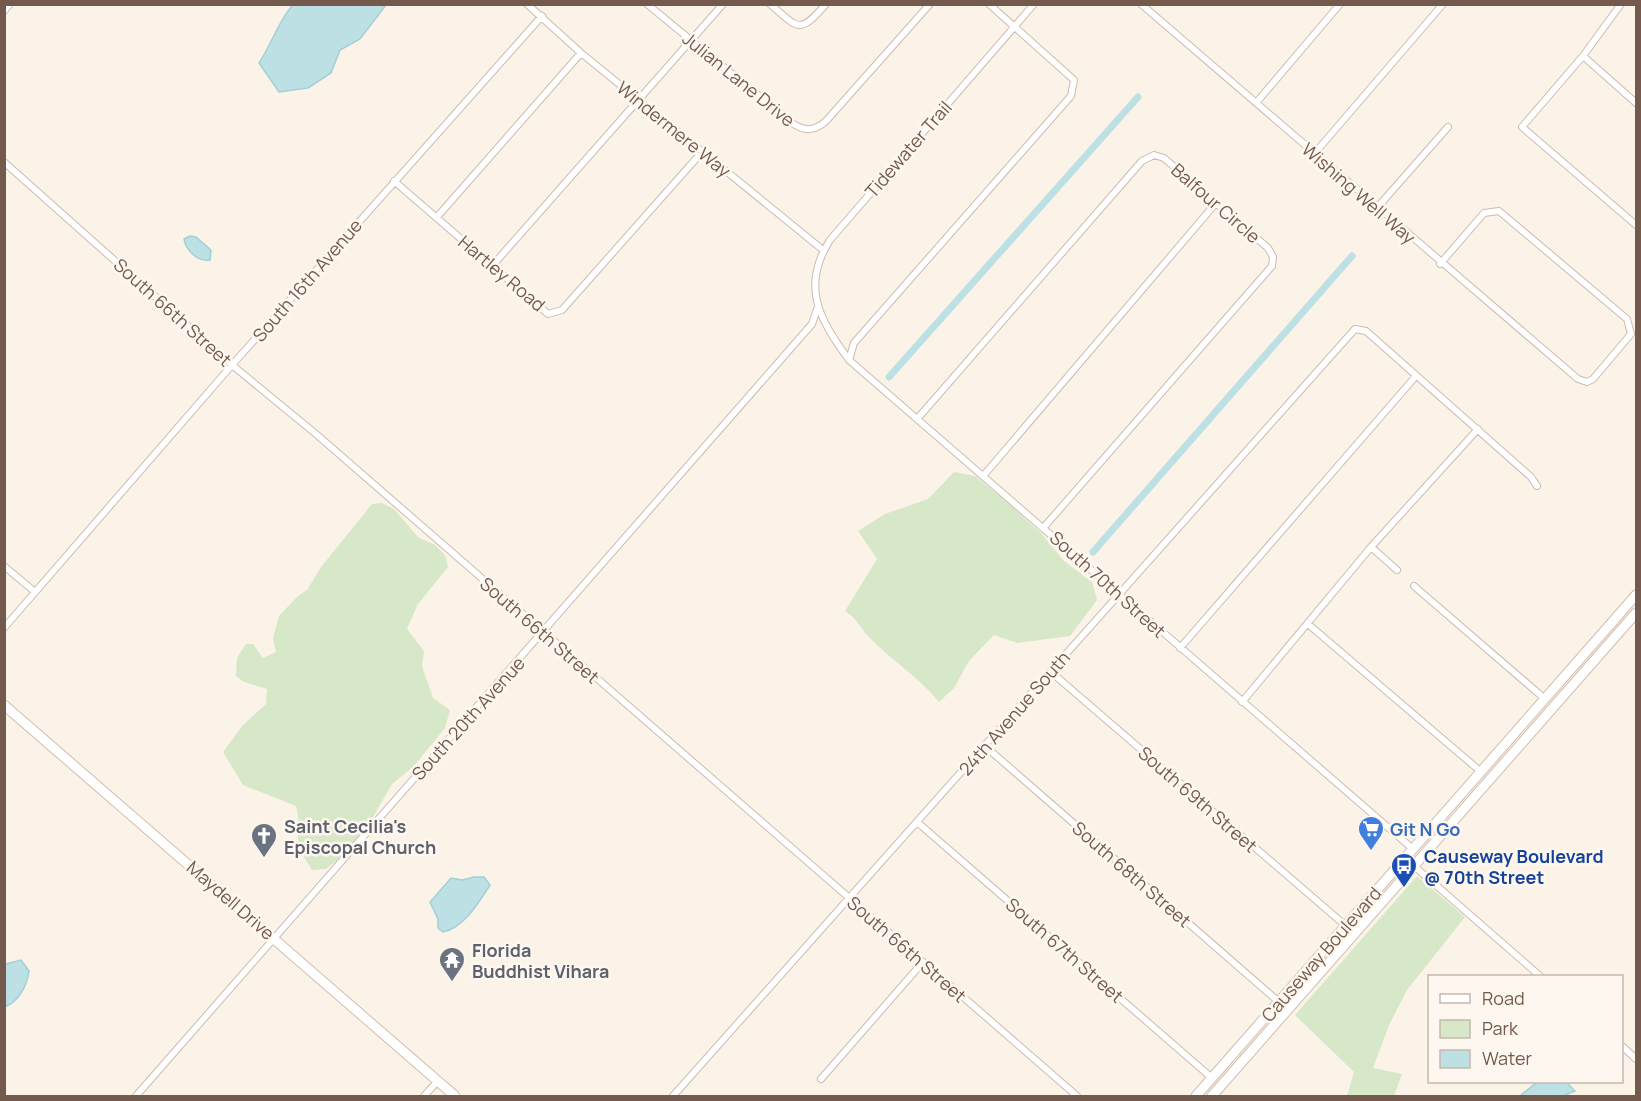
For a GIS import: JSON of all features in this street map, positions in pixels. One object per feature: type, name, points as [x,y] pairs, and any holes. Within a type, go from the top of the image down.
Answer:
[{"type":"main road","name":"Causeway Boulevard","points":[[1196,1096],[1636,595]]},
{"type":"main road","name":"Causeway Boulevard","points":[[1212,1096],[1636,614]]},
{"type":"main road","name":"Maydell Drive","points":[[4,705],[455,1096]]},
{"type":"main road","points":[[1413,849],[1422,858]]},
{"type":"main road","points":[[1405,858],[1414,866]]},
{"type":"street","points":[[4,11],[10,4]]},
{"type":"street","name":"Windermere Way","points":[[527,4],[581,53],[823,250]]},
{"type":"street","name":"Julian Lane Drive","points":[[647,4],[796,126],[812,130],[826,121],[930,4]]},
{"type":"street","points":[[492,266],[723,4]]},
{"type":"street","points":[[770,4],[792,23],[800,26],[810,23],[826,4]]},
{"type":"street","points":[[849,360],[854,343],[1071,96],[1074,80],[989,4]]},
{"type":"street","name":"Tidewater Trail","points":[[817,309],[814,288],[823,250],[834,233],[1034,4]]},
{"type":"street","name":"Wishing Well Way","points":[[1141,4],[1440,264],[1578,379],[1589,381],[1597,375],[1629,337],[1629,322],[1504,214],[1492,210],[1484,213],[1440,264]]},
{"type":"street","points":[[1257,103],[1340,4]]},
{"type":"street","points":[[1314,154],[1443,4]]},
{"type":"street","points":[[1621,4],[1583,56],[1522,127],[1636,225]]},
{"type":"street","name":"South 16th Avenue","points":[[4,628],[232,365],[542,16]]},
{"type":"street","points":[[436,217],[581,53]]},
{"type":"street","points":[[1583,56],[1636,103]]},
{"type":"street","points":[[1376,209],[1448,127]]},
{"type":"street","name":"Hartley Road","points":[[394,181],[548,314],[562,310],[702,152]]},
{"type":"street","name":"Balfour Circle","points":[[918,418],[1149,156],[1164,158],[1268,248],[1273,257],[1272,266],[1044,527]]},
{"type":"street","name":"South 66th Street","points":[[4,162],[232,365],[316,434],[543,634],[1077,1096]]},
{"type":"street","points":[[984,475],[1216,203]]},
{"type":"street","name":"South 70th Street","points":[[817,309],[828,331],[849,360],[1413,849]]},
{"type":"street","name":"South 20th Avenue","points":[[136,1096],[273,937],[543,634],[812,324],[817,309]]},
{"type":"street","name":"24th Avenue South","points":[[673,1096],[848,897],[986,747],[1117,594],[1355,329],[1366,331],[1416,376]]},
{"type":"street","points":[[1180,648],[1416,376],[1531,477],[1537,486]]},
{"type":"street","points":[[1242,702],[1371,548],[1478,429]]},
{"type":"street","points":[[1371,548],[1396,570]]},
{"type":"street","points":[[4,566],[35,592]]},
{"type":"street","points":[[1414,586],[1545,699]]},
{"type":"street","points":[[1620,613],[1629,622]]},
{"type":"street","points":[[1308,624],[1480,771]]},
{"type":"street","name":"South 69th Street","points":[[1051,672],[1346,926]]},
{"type":"street","name":"South 68th Street","points":[[986,747],[1279,1002]]},
{"type":"street","name":"South 67th Street","points":[[917,822],[1212,1078]]},
{"type":"street","points":[[1414,866],[1539,975]]},
{"type":"street","points":[[822,1079],[922,962]]},
{"type":"street","points":[[1623,1047],[1636,1059]]},
{"type":"street","points":[[424,1096],[438,1081]]},
{"type":"green space","points":[[954,472],[975,476],[1010,505],[1041,533],[1064,561],[1092,582],[1097,600],[1070,636],[1017,643],[994,635],[969,661],[954,688],[939,702],[878,646],[845,611],[877,559],[858,531],[885,514],[928,499]]},
{"type":"green space","points":[[382,503],[394,509],[418,537],[435,545],[445,555],[448,567],[418,604],[407,629],[424,651],[422,666],[433,698],[450,710],[445,728],[413,767],[392,784],[372,819],[341,857],[326,869],[312,870],[298,843],[296,806],[243,785],[223,752],[243,725],[266,704],[267,689],[244,682],[236,676],[237,658],[246,644],[253,644],[263,658],[276,652],[273,638],[279,616],[307,590],[321,567],[372,504]]},
{"type":"green space","points":[[1417,876],[1465,917],[1407,990],[1389,1025],[1373,1068],[1402,1074],[1394,1096],[1347,1096],[1354,1072],[1295,1015]]},
{"type":"water","points":[[293,5],[386,5],[360,39],[340,50],[331,73],[308,88],[279,92],[259,63],[284,16]]},
{"type":"water","points":[[190,236],[196,237],[211,250],[210,260],[201,259],[190,251],[184,239]]},
{"type":"water","points":[[484,877],[490,885],[464,920],[451,930],[443,932],[438,928],[438,919],[430,902],[451,878],[462,880]]},
{"type":"water","points":[[21,960],[29,971],[26,982],[18,997],[5,1007],[5,964]]},
{"type":"water","points":[[1536,1083],[1567,1083],[1575,1091],[1563,1096],[1520,1096]]},
{"type":"waterway","points":[[889,377],[1138,97]]},
{"type":"waterway","points":[[1093,552],[1352,256]]},
{"type":"place","name":"Git N Go","points":[[1371,852]]},
{"type":"place","name":"Saint Cecilia's Episcopal Church","points":[[264,859]]},
{"type":"place","name":"Causeway Boulevard @ 70th Street","points":[[1404,889]]},
{"type":"place","name":"Florida Buddhist Vihara","points":[[452,983]]}]
